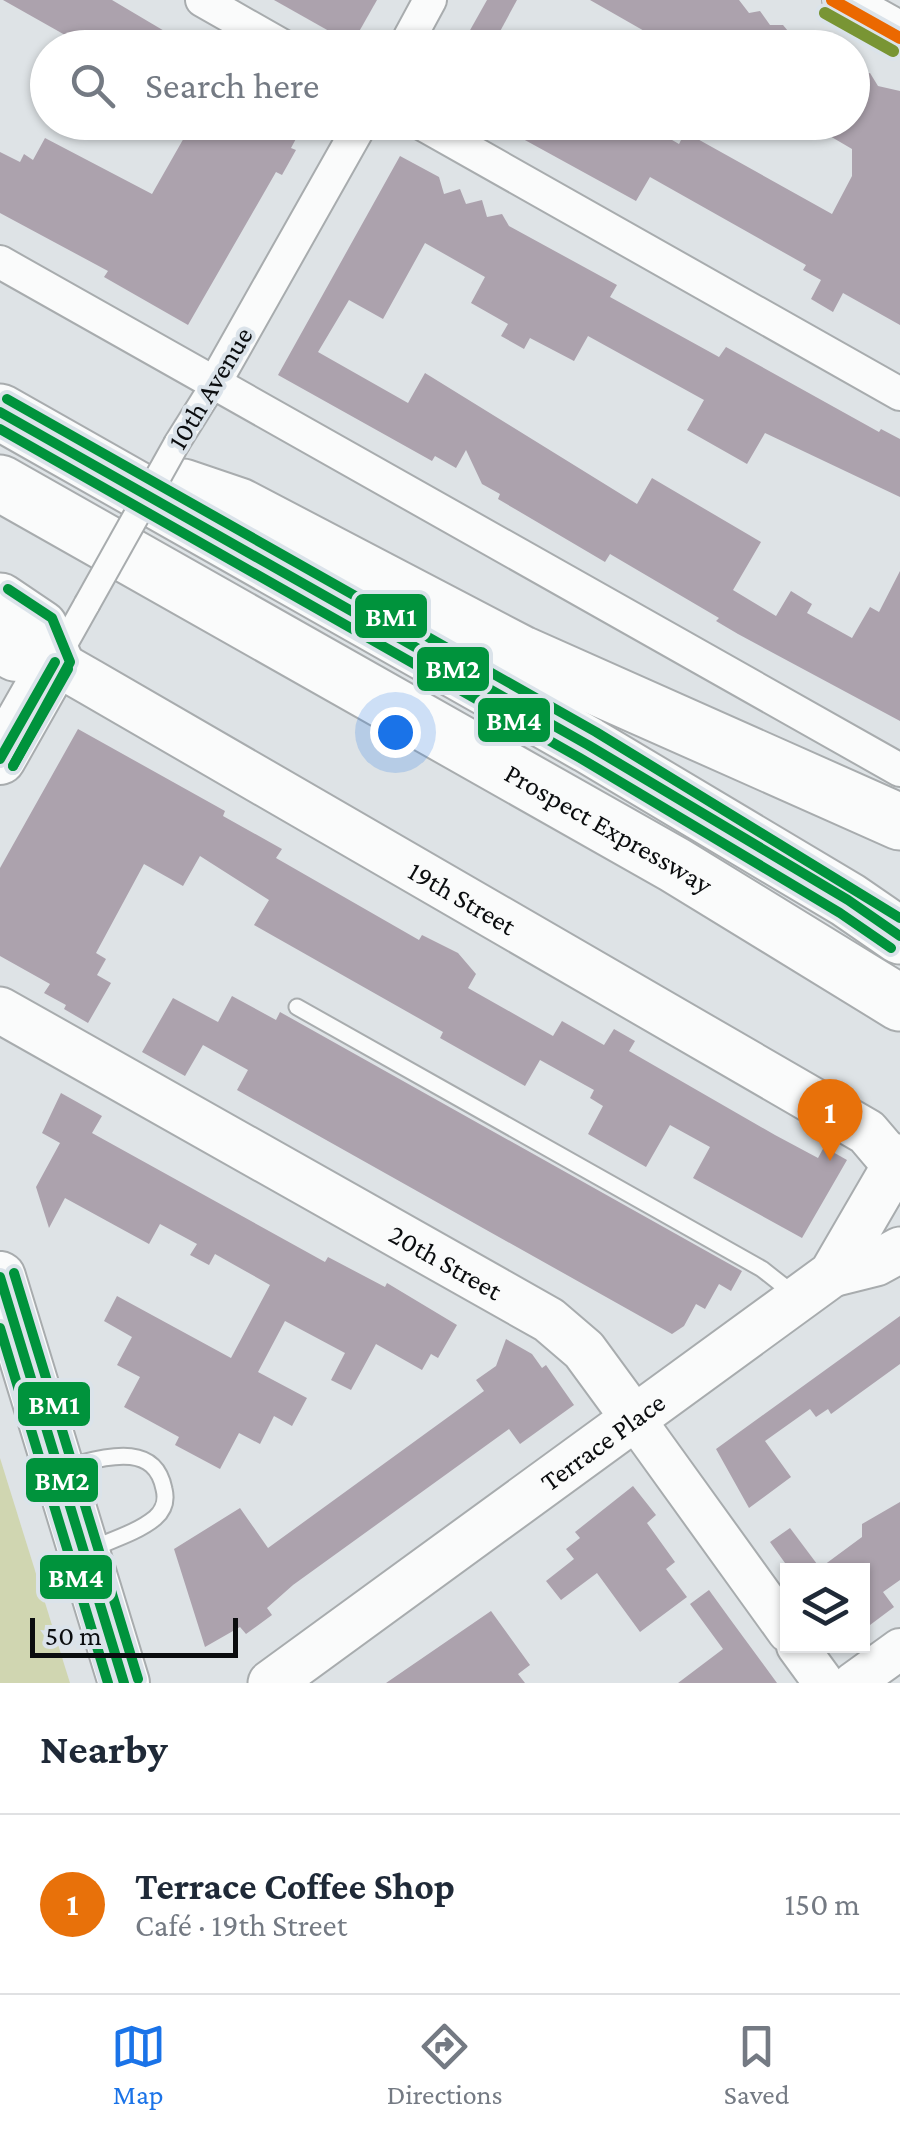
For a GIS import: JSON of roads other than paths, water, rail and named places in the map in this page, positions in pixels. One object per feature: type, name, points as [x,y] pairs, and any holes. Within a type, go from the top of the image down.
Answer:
[{"type":"highway","points":[[0,412],[588,745],[848,900],[900,936]]},
{"type":"highway","points":[[52,441],[239,506],[522,654],[900,822]]},
{"type":"highway","name":"Prospect Expressway","points":[[0,483],[658,855],[900,1003]]},
{"type":"highway","points":[[0,601],[40,628],[54,662]]},
{"type":"main road","name":"19th Street","points":[[0,650],[14,658],[54,662],[867,1132],[898,1168]]},
{"type":"main road","name":"10th Avenue","points":[[10,729],[54,662]]},
{"type":"main road","name":"20th Street","points":[[0,1010],[548,1320],[584,1350],[636,1421]]},
{"type":"main road","name":"Terrace Place","points":[[272,1683],[816,1286],[898,1168]]},
{"type":"main road","points":[[816,1286],[900,1250]]},
{"type":"main road","points":[[0,1277],[124,1683]]},
{"type":"street","points":[[202,0],[254,30]]},
{"type":"street","points":[[414,30],[430,0]]},
{"type":"street","points":[[844,0],[900,32]]},
{"type":"street","name":"10th Avenue","points":[[54,662],[352,140]]},
{"type":"street","points":[[451,140],[900,394]]},
{"type":"street","points":[[0,262],[900,770]]},
{"type":"street","name":"20th Street","points":[[636,1421],[780,1621]]},
{"type":"street","points":[[852,1683],[900,1648]]},
{"type":"street","points":[[802,1653],[824,1683]]},
{"type":"lane","points":[[297,1007],[762,1268],[816,1286]]},
{"type":"lane","points":[[57,1468],[131,1456],[150,1462],[160,1475],[166,1503],[155,1518],[83,1552]]},
{"type":"place","name":"Terrace Coffee Shop","points":[[830,1161]]}]
